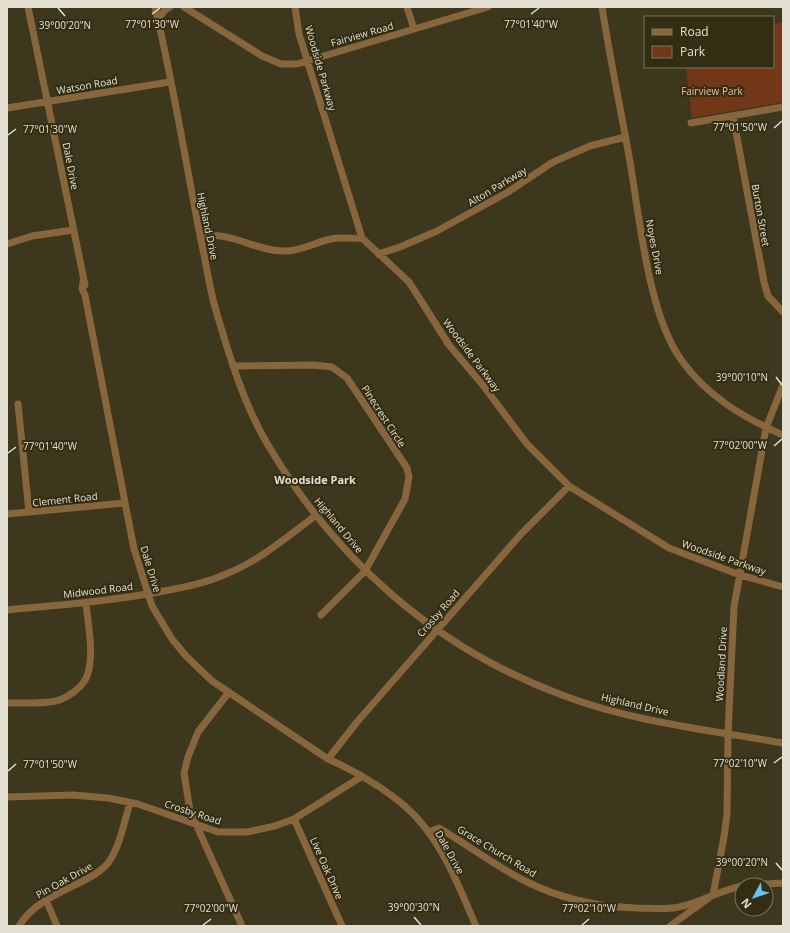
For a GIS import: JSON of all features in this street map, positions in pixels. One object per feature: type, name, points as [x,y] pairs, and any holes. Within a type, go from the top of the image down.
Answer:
[{"type":"street","name":"Dale Drive","points":[[28,7],[48,102],[83,282],[82,289],[85,295],[134,549],[148,594],[160,620],[186,656],[212,681],[339,764],[348,772],[353,771],[408,810],[436,843],[476,926]]},
{"type":"street","name":"Highland Drive","points":[[155,7],[216,311],[233,366],[256,422],[268,445],[315,516],[365,571],[396,600],[436,631],[498,667],[563,696],[617,713],[783,744]]},
{"type":"street","points":[[158,19],[165,10],[170,7]]},
{"type":"street","name":"Fairview Road","points":[[184,7],[262,56],[281,64],[297,64],[414,29],[476,8],[488,7]]},
{"type":"street","name":"Woodside Parkway","points":[[295,7],[299,34],[362,238],[409,282],[449,345],[482,384],[527,444],[569,486],[669,548],[740,575],[783,587]]},
{"type":"street","points":[[406,7],[414,29]]},
{"type":"street","name":"Noyes Drive","points":[[602,7],[610,59],[626,136],[648,266],[658,312],[671,343],[682,361],[712,394],[745,417],[783,435]]},
{"type":"street","name":"Watson Road","points":[[7,108],[170,82]]},
{"type":"street","points":[[691,123],[783,107]]},
{"type":"street","name":"Burton Street","points":[[732,116],[764,282],[768,296],[783,312]]},
{"type":"street","name":"Alton Parkway","points":[[378,254],[400,247],[437,231],[508,192],[553,162],[590,146],[626,136]]},
{"type":"street","points":[[7,244],[32,236],[73,230]]},
{"type":"street","points":[[200,237],[212,234],[226,236],[270,251],[286,251],[332,238],[362,238]]},
{"type":"street","name":"Pinecrest Circle","points":[[233,366],[314,365],[332,367],[338,370],[347,378],[407,468],[410,477],[405,499],[365,571],[321,615]]},
{"type":"street","name":"Woodland Drive","points":[[713,895],[724,837],[726,814],[734,607],[766,428],[783,385]]},
{"type":"street","points":[[18,404],[29,512]]},
{"type":"street","name":"Crosby Road","points":[[328,758],[357,722],[521,534],[569,486]]},
{"type":"street","name":"Clement Road","points":[[7,514],[125,503]]},
{"type":"street","name":"Midwood Road","points":[[7,610],[86,603],[190,586],[227,574],[255,560],[315,516]]},
{"type":"street","points":[[7,703],[58,700],[72,694],[80,686],[88,675],[90,660],[86,603]]},
{"type":"street","points":[[229,692],[198,732],[188,757],[184,773],[190,811],[242,926]]},
{"type":"street","name":"Crosby Road","points":[[7,797],[73,795],[108,798],[138,804],[218,832],[246,832],[275,826],[294,819],[361,777]]},
{"type":"street","name":"Pin Oak Drive","points":[[19,926],[24,917],[46,900],[99,872],[107,864],[114,852],[130,803]]},
{"type":"street","name":"Live Oak Drive","points":[[294,819],[342,926]]},
{"type":"street","name":"Grace Church Road","points":[[428,832],[439,828],[524,880],[561,896],[582,901],[619,907],[668,909],[680,907],[734,888]]},
{"type":"street","points":[[670,926],[713,895]]},
{"type":"street","points":[[46,900],[58,926]]},
{"type":"green space","name":"Fairview Park","points":[[783,22],[783,102],[692,118],[686,68],[774,68],[774,24]]},
{"type":"district","name":"Woodside Park","points":[[315,479]]}]
